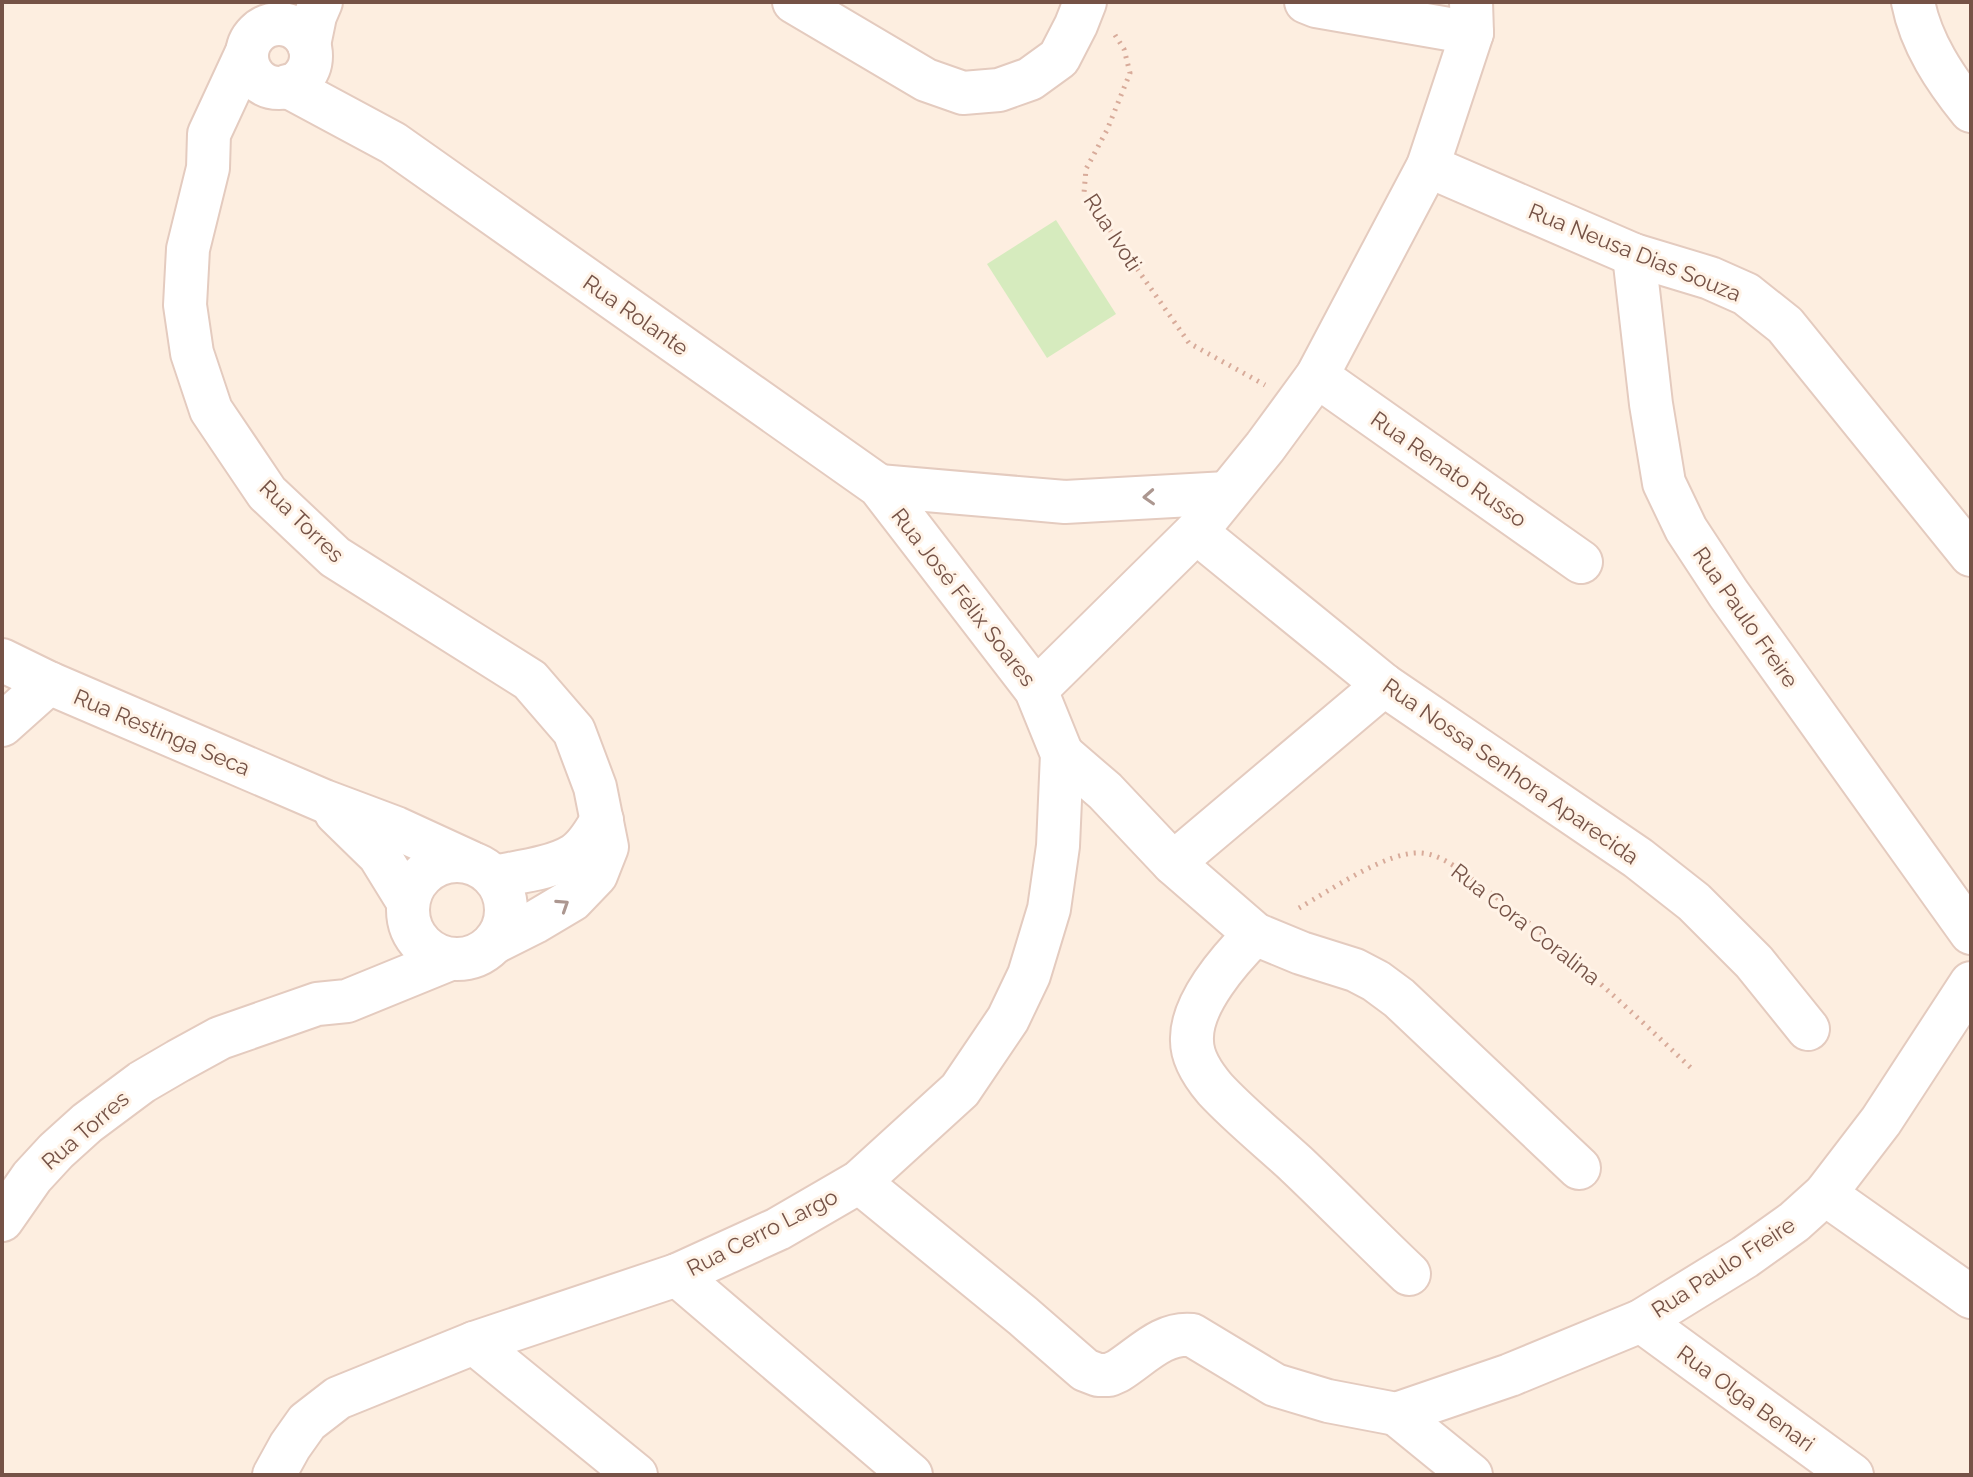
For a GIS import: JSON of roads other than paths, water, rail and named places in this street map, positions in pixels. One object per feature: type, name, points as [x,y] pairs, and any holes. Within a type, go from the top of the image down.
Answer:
[{"type":"street","points":[[296,69],[304,36],[286,24],[269,27],[247,62],[251,72],[266,85],[296,69],[321,2]]},
{"type":"street","points":[[794,2],[926,80],[963,93],[999,90],[1030,79],[1059,58],[1076,25],[1097,14]]},
{"type":"street","points":[[1036,690],[1196,532],[1307,390],[1428,166],[1472,18],[1316,6],[1306,2]]},
{"type":"street","points":[[1913,2],[1928,48],[1951,87],[1971,111]]},
{"type":"street","name":"Rua Torres","points":[[269,27],[209,134],[208,168],[188,249],[185,305],[192,353],[211,410],[267,493],[335,557],[530,680],[574,731],[595,787],[607,847],[596,875],[572,900],[495,942]]},
{"type":"street","name":"Rua Rolante","points":[[296,69],[393,143],[879,486]]},
{"type":"street","name":"Rua Torres","points":[[208,168],[239,124],[296,69]]},
{"type":"street","name":"Rua Neusa Dias Souza","points":[[1428,166],[1634,255],[1710,278],[1746,294],[1785,325],[1971,555]]},
{"type":"street","name":"Rua Paulo Freire","points":[[1634,255],[1651,404],[1664,483],[1686,529],[1728,593],[1971,933]]},
{"type":"street","name":"Rua Renato Russo","points":[[1307,390],[1581,562]]},
{"type":"street","points":[[879,486],[1065,502],[1227,493]]},
{"type":"street","name":"Rua José Félix Soares","points":[[879,486],[1036,690],[1062,754]]},
{"type":"street","name":"Rua Nossa Senhora Aparecida","points":[[1196,532],[1384,685],[1638,858],[1694,902],[1754,962],[1808,1029]]},
{"type":"street","name":"Rua Restinga Seca","points":[[2,660],[324,801],[396,828],[482,870]]},
{"type":"street","points":[[2,725],[49,683]]},
{"type":"street","points":[[1173,863],[1384,685]]},
{"type":"street","points":[[1062,754],[1105,791],[1173,863],[1255,934],[1355,970],[1399,998],[1579,1168]]},
{"type":"street","name":"Rua Cerro Largo","points":[[274,1475],[307,1422],[338,1398],[474,1343],[677,1275],[778,1229],[859,1182],[960,1090],[1008,1019],[1029,975],[1049,909],[1058,846],[1062,754]]},
{"type":"street","name":"Rua Restinga Seca","points":[[324,801],[379,855],[408,910]]},
{"type":"street","points":[[482,870],[504,895],[507,912],[503,928],[495,942],[481,953],[466,959],[435,955],[413,933],[408,910],[413,887],[423,874],[437,865],[453,861],[482,870],[550,864],[574,855],[589,842],[602,820]]},
{"type":"street","name":"Rua Torres","points":[[317,1004],[388,952],[401,937],[408,910]]},
{"type":"street","points":[[1255,934],[1219,975],[1194,1019],[1194,1057],[1215,1089],[1409,1274]]},
{"type":"street","name":"Rua Torres","points":[[2,1220],[32,1177],[56,1151],[87,1123],[142,1082],[220,1038],[317,1004],[347,1001],[450,959]]},
{"type":"street","name":"Rua Paulo Freire","points":[[1396,1414],[1510,1375],[1641,1321],[1745,1257],[1794,1222],[1825,1194],[1967,999]]},
{"type":"street","points":[[859,1182],[1085,1370],[1109,1375],[1170,1336],[1192,1335],[1275,1385],[1328,1401],[1396,1414],[1471,1475]]},
{"type":"street","points":[[1825,1194],[1971,1297]]},
{"type":"street","points":[[677,1275],[911,1475]]},
{"type":"street","name":"Rua Olga Benari","points":[[1641,1321],[1852,1475]]},
{"type":"street","points":[[474,1343],[636,1475]]}]
